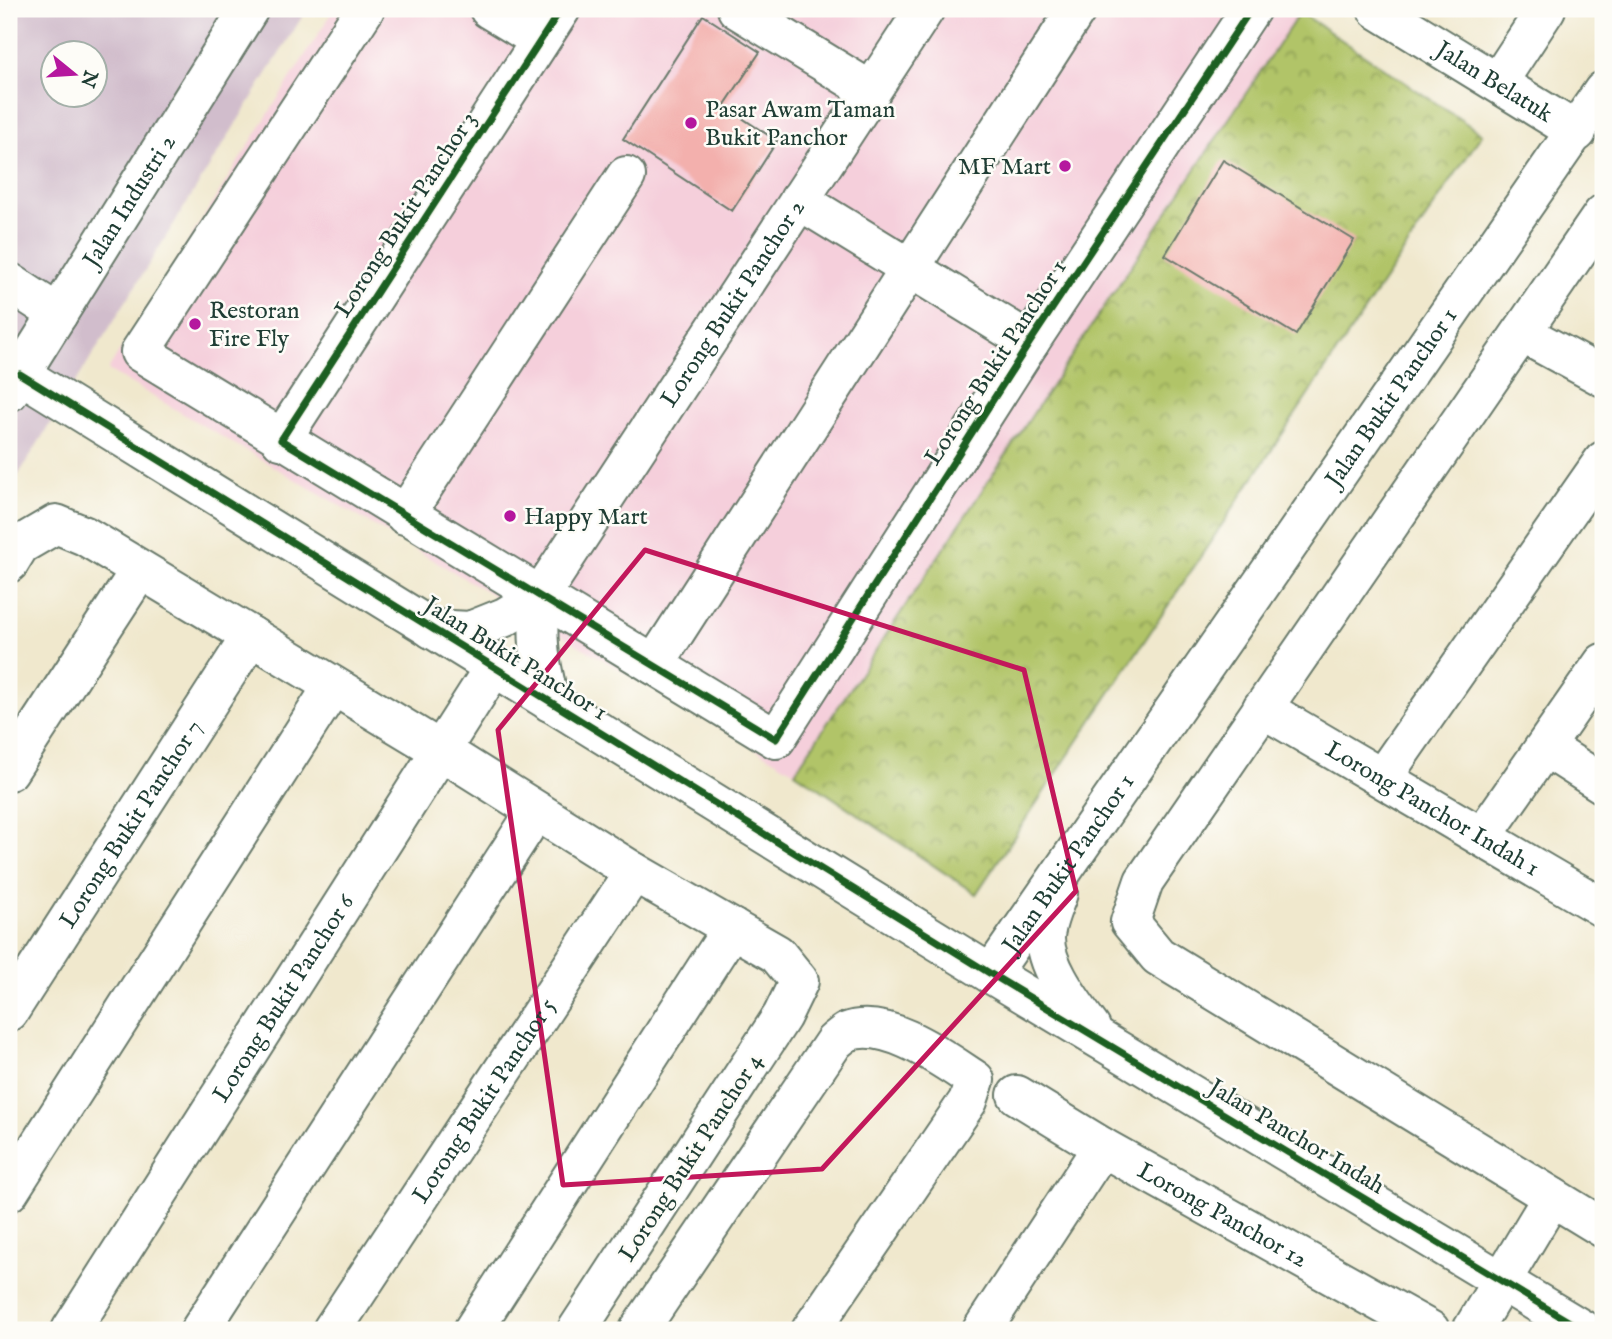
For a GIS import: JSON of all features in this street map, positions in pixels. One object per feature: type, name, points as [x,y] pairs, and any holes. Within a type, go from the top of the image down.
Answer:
[{"type":"street","name":"Jalan Industri 2","points":[[15,383],[249,9]]},
{"type":"street","points":[[365,9],[140,352],[654,665],[1077,9]]},
{"type":"street","points":[[489,9],[540,40]]},
{"type":"street","name":"Lorong Bukit Panchor 3","points":[[281,440],[561,9]]},
{"type":"street","points":[[737,9],[871,91]]},
{"type":"street","name":"Lorong Bukit Panchor 2","points":[[540,596],[925,9]]},
{"type":"street","name":"Lorong Bukit Panchor 1","points":[[654,665],[776,739],[1030,342],[1251,9]]},
{"type":"street","name":"Jalan Belatuk","points":[[1377,9],[1577,132]]},
{"type":"street","points":[[1498,82],[1546,9]]},
{"type":"street","name":"Jalan Bukit Panchor 1","points":[[15,383],[432,629],[991,974],[1603,92]]},
{"type":"street","points":[[405,515],[626,176]]},
{"type":"street","points":[[799,200],[1030,342]]},
{"type":"street","points":[[1603,214],[1144,881],[1130,922],[1158,956],[1603,1228]]},
{"type":"street","points":[[9,282],[58,314]]},
{"type":"street","points":[[1522,333],[1603,377]]},
{"type":"street","points":[[1382,778],[1603,461]]},
{"type":"street","points":[[9,563],[20,545],[56,524],[85,536],[440,750],[635,872],[732,928],[473,1330]]},
{"type":"street","points":[[9,771],[140,570]]},
{"type":"street","points":[[432,629],[470,631],[505,617],[540,596]]},
{"type":"street","points":[[540,596],[537,630],[539,662],[550,702]]},
{"type":"street","name":"Lorong Bukit Panchor 7","points":[[9,1012],[251,636]]},
{"type":"street","points":[[1482,837],[1603,663]]},
{"type":"street","name":"Lorong Bukit Panchor 6","points":[[71,1330],[494,667]]},
{"type":"street","points":[[9,1192],[333,686]]},
{"type":"street","name":"Lorong Panchor Indah 1","points":[[1262,708],[1603,908]]},
{"type":"street","points":[[1545,747],[1603,784]]},
{"type":"street","points":[[200,1330],[536,811]]},
{"type":"street","points":[[1067,866],[1045,932],[1046,948],[1056,975],[1098,1039]]},
{"type":"street","name":"Lorong Bukit Panchor 5","points":[[332,1330],[635,872]]},
{"type":"street","name":"Lorong Bukit Panchor 4","points":[[577,1330],[782,1016],[799,981],[777,954],[732,928]]},
{"type":"street","name":"Jalan Panchor Indah","points":[[991,974],[1583,1330]]},
{"type":"street","points":[[639,1330],[834,1042],[846,1032],[872,1029],[923,1045],[975,1080],[968,1101],[811,1330]]},
{"type":"street","name":"Lorong Panchor 12","points":[[1017,1095],[1102,1147],[1430,1330]]},
{"type":"street","points":[[982,1330],[1102,1147]]},
{"type":"street","points":[[1472,1330],[1552,1197]]},
{"type":"street","points":[[642,1230],[686,1258]]},
{"type":"highlighted area","points":[[645,550],[1024,670],[1076,891],[822,1169],[563,1185],[498,730]]},
{"type":"shaded area","points":[[9,9],[307,9],[9,490]]},
{"type":"shaded area","points":[[334,9],[1295,9],[1300,12],[795,772],[108,370]]},
{"type":"green space","points":[[1300,12],[1482,134],[976,894],[795,772]]},
{"type":"building","name":"Pasar Awam Taman Bukit Panchor","points":[[703,15],[760,52],[724,106],[777,141],[732,211],[623,139]]},
{"type":"building","points":[[1223,160],[1354,240],[1296,335],[1165,255]]},
{"type":"cycle path","points":[[561,9],[281,440],[776,739],[1030,342],[1251,9]]},
{"type":"cycle path","points":[[20,374],[991,974],[1583,1330]]},
{"type":"place","name":"Pasar Awam Taman Bukit Panchor","points":[[691,123]]},
{"type":"place","name":"MF Mart","points":[[1065,166]]},
{"type":"place","name":"Restoran Fire Fly","points":[[195,324]]},
{"type":"place","name":"Happy Mart","points":[[510,516]]}]
